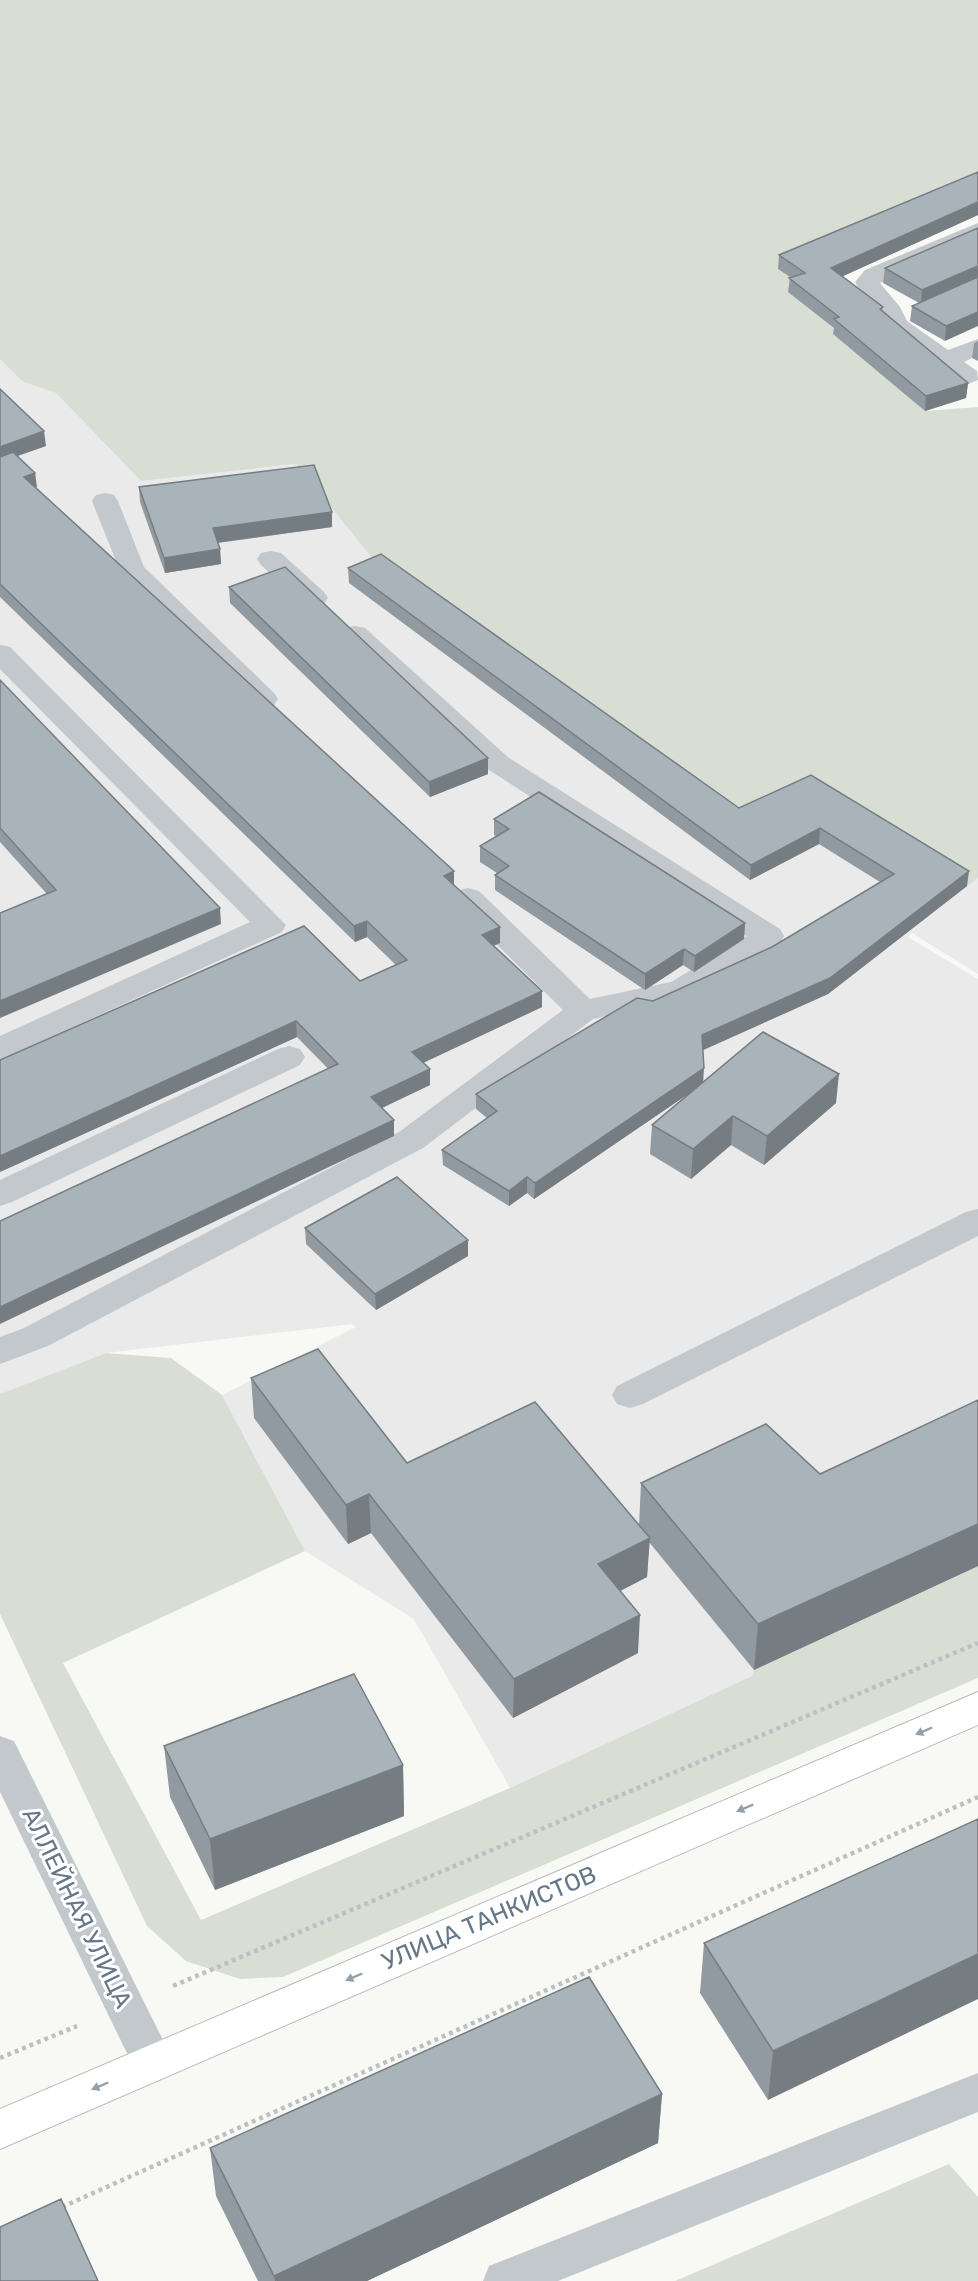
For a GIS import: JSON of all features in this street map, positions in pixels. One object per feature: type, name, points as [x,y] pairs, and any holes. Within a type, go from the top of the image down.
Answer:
[{"type":"main road","name":"УЛИЦА ТАНКИСТОВ","points":[[0,2129],[978,1708]]},
{"type":"street","points":[[968,376],[897,325],[891,312],[873,294],[867,282],[874,275],[978,230]]},
{"type":"street","points":[[945,361],[978,346]]},
{"type":"street","points":[[105,501],[132,570],[285,720]]},
{"type":"street","points":[[0,1351],[36,1337],[411,1140],[583,1011],[680,990],[769,936],[499,764],[271,559]]},
{"type":"street","points":[[0,653],[271,925],[0,1049]]},
{"type":"street","points":[[447,878],[583,1011]]},
{"type":"street","points":[[0,1194],[289,1057]]},
{"type":"street","points":[[630,1395],[978,1221]]},
{"type":"street","name":"АЛЛЕЙНАЯ УЛИЦА","points":[[0,1752],[153,2063]]},
{"type":"street","points":[[505,2281],[978,2092]]},
{"type":"path","points":[[0,2058],[978,1643]]},
{"type":"path","points":[[54,2210],[978,1797]]},
{"type":"shaded area","points":[[0,0],[978,0],[978,186],[803,288],[837,331],[925,411],[978,407],[978,878],[967,886],[810,790],[738,823],[381,569],[296,464],[141,481],[56,393],[22,381],[0,359]]},
{"type":"shaded area","points":[[0,359],[22,381],[56,393],[141,481],[296,464],[381,569],[810,790],[967,886],[978,878],[978,974],[912,933],[908,937],[978,979],[978,1566],[754,1670],[752,1676],[510,1788],[414,1619],[305,1551],[222,1395],[356,1327],[352,1324],[106,1353],[0,1394]]},
{"type":"shaded area","points":[[106,1353],[171,1358],[222,1395],[305,1551],[63,1663],[201,1920],[510,1788],[752,1676],[754,1670],[978,1566],[978,1678],[283,1977],[240,1979],[186,1961],[147,1926],[0,1614],[0,1394]]},
{"type":"shaded area","points":[[949,2164],[978,2197],[978,2281],[675,2281]]},
{"type":"building","points":[[978,172],[978,202],[831,268],[883,307],[880,309],[968,383],[926,396],[834,319],[839,317],[789,278],[805,273],[779,255]]},
{"type":"building","points":[[978,228],[978,266],[922,290],[885,268]]},
{"type":"building","points":[[978,277],[978,312],[946,326],[912,306]]},
{"type":"building","points":[[0,389],[44,431],[0,447]]},
{"type":"building","points":[[13,452],[35,473],[24,477],[454,871],[444,876],[500,927],[482,935],[542,991],[412,1052],[430,1069],[371,1097],[394,1120],[0,1307],[0,1221],[338,1064],[296,1021],[0,1156],[0,1060],[304,926],[360,981],[407,960],[367,921],[354,926],[0,584],[0,457]]},
{"type":"building","points":[[314,465],[332,512],[213,528],[220,549],[164,558],[139,487]]},
{"type":"building","points":[[381,554],[739,808],[811,775],[969,871],[830,978],[702,1035],[704,1068],[535,1183],[527,1177],[509,1191],[442,1150],[497,1111],[476,1094],[637,998],[653,1001],[772,947],[894,874],[820,828],[751,865],[348,568]]},
{"type":"building","points":[[285,567],[488,758],[429,782],[229,587]]},
{"type":"building","points":[[0,680],[220,908],[0,1001],[0,913],[56,890],[0,828]]},
{"type":"building","points":[[539,792],[745,923],[695,956],[684,949],[645,974],[495,875],[509,866],[480,846],[509,829],[494,819]]},
{"type":"building","points":[[763,1032],[839,1074],[767,1136],[733,1116],[693,1149],[652,1125]]},
{"type":"building","points":[[397,1177],[468,1240],[375,1294],[305,1228]]},
{"type":"building","points":[[318,1349],[407,1463],[535,1402],[650,1538],[598,1564],[640,1615],[514,1679],[369,1494],[346,1505],[251,1378]]},
{"type":"building","points":[[978,1400],[978,1524],[758,1624],[641,1483],[766,1424],[820,1474]]},
{"type":"building","points":[[354,1674],[403,1765],[210,1839],[164,1746]]},
{"type":"building","points":[[978,1819],[978,1954],[773,2051],[704,1943]]},
{"type":"building","points":[[589,1977],[662,2094],[274,2276],[210,2148]]},
{"type":"building","points":[[61,2199],[98,2281],[0,2281],[0,2227]]}]
